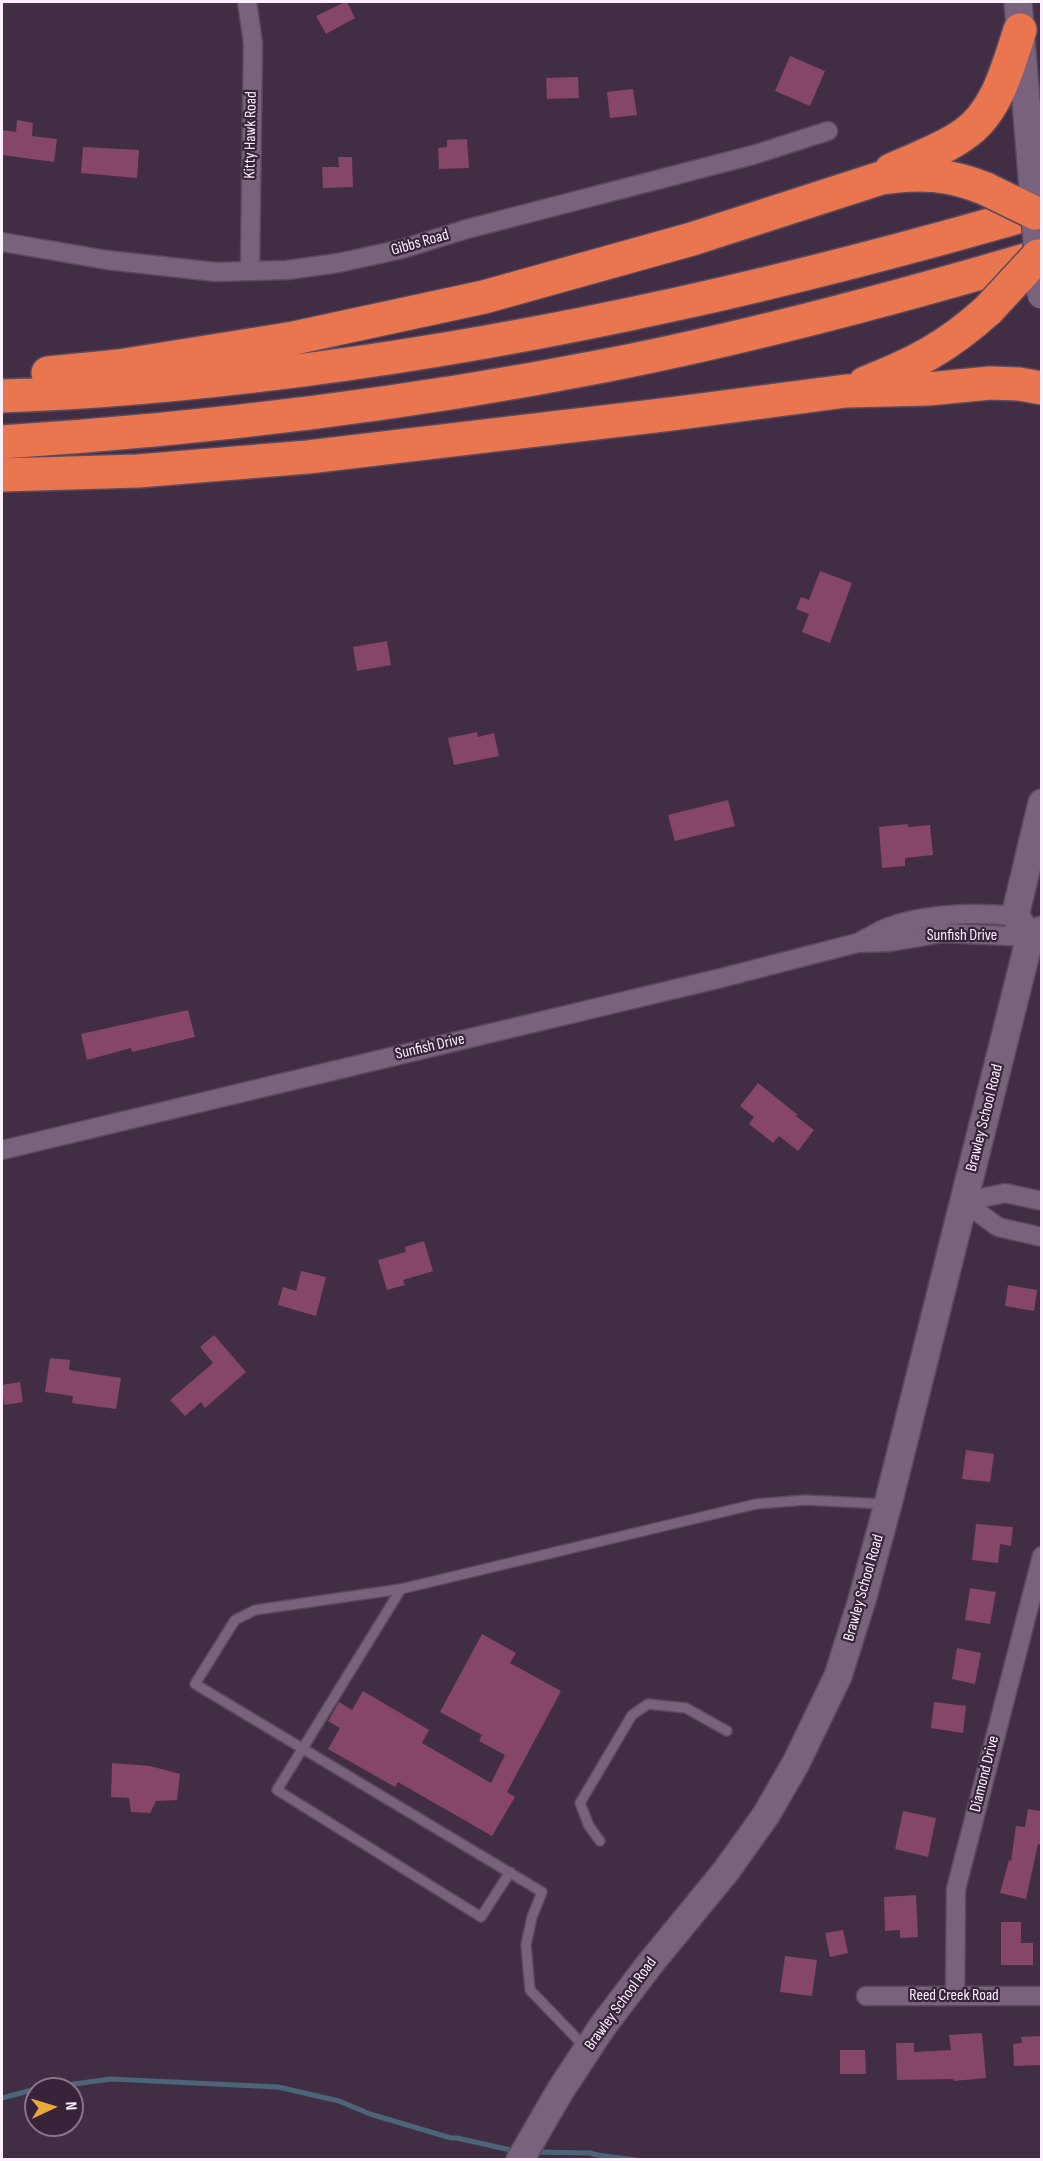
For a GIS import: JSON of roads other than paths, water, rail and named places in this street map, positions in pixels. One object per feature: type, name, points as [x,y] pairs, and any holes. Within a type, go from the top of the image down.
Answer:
[{"type":"highway","points":[[861,184],[954,141],[973,128],[989,107],[1001,85],[1019,16]]},
{"type":"highway","points":[[2,378],[119,366],[294,338],[386,320],[603,265],[861,184],[901,175],[938,174],[956,178],[1039,213]]},
{"type":"highway","points":[[2,396],[63,394],[242,378],[507,339],[606,321],[769,284],[1039,213]]},
{"type":"highway","points":[[846,391],[918,361],[956,338],[988,310],[1040,254]]},
{"type":"highway","points":[[2,442],[247,421],[415,399],[515,382],[779,327],[868,305],[1040,254]]},
{"type":"highway","points":[[2,475],[138,471],[308,457],[846,391],[928,389],[990,383],[1019,384],[1041,388]]},
{"type":"main road","points":[[1019,16],[1032,175],[1039,213],[1041,295]]},
{"type":"main road","name":"Brawley School Road","points":[[520,2160],[587,2049],[766,1815],[796,1763],[838,1676],[862,1600],[888,1504],[964,1202],[1029,928],[1041,803]]},
{"type":"street","name":"Kitty Hawk Road","points":[[247,2],[253,44],[250,270]]},
{"type":"street","name":"Gibbs Road","points":[[2,242],[107,260],[216,272],[297,268],[338,263],[402,249],[468,229],[753,155],[828,131]]},
{"type":"street","name":"Sunfish Drive","points":[[2,1150],[721,978],[857,943],[887,928],[933,918],[972,913],[1029,928]]},
{"type":"street","name":"Sunfish Drive","points":[[857,943],[890,942],[944,933],[1029,928]]},
{"type":"street","points":[[964,1202],[1005,1193],[1041,1201]]},
{"type":"street","points":[[964,1202],[998,1227],[1041,1237]]},
{"type":"street","name":"Diamond Drive","points":[[955,1995],[956,1889],[1041,1556]]},
{"type":"street","name":"Reed Creek Road","points":[[866,1996],[1041,1996]]},
{"type":"lane","points":[[587,2049],[530,1990],[526,1945],[532,1917],[543,1892],[195,1684],[235,1620],[255,1610],[401,1589],[756,1504],[806,1500],[888,1504]]},
{"type":"lane","points":[[401,1589],[278,1790],[481,1917],[510,1872]]},
{"type":"lane","points":[[600,1841],[589,1826],[580,1803],[632,1715],[648,1704],[686,1708],[727,1731]]},
{"type":"waterway","points":[[84,2083],[111,2079],[278,2087],[339,2101],[370,2114],[451,2138],[515,2151]]},
{"type":"waterway","points":[[2,2098],[24,2092]]},
{"type":"waterway","points":[[533,2152],[590,2153],[636,2160]]}]
